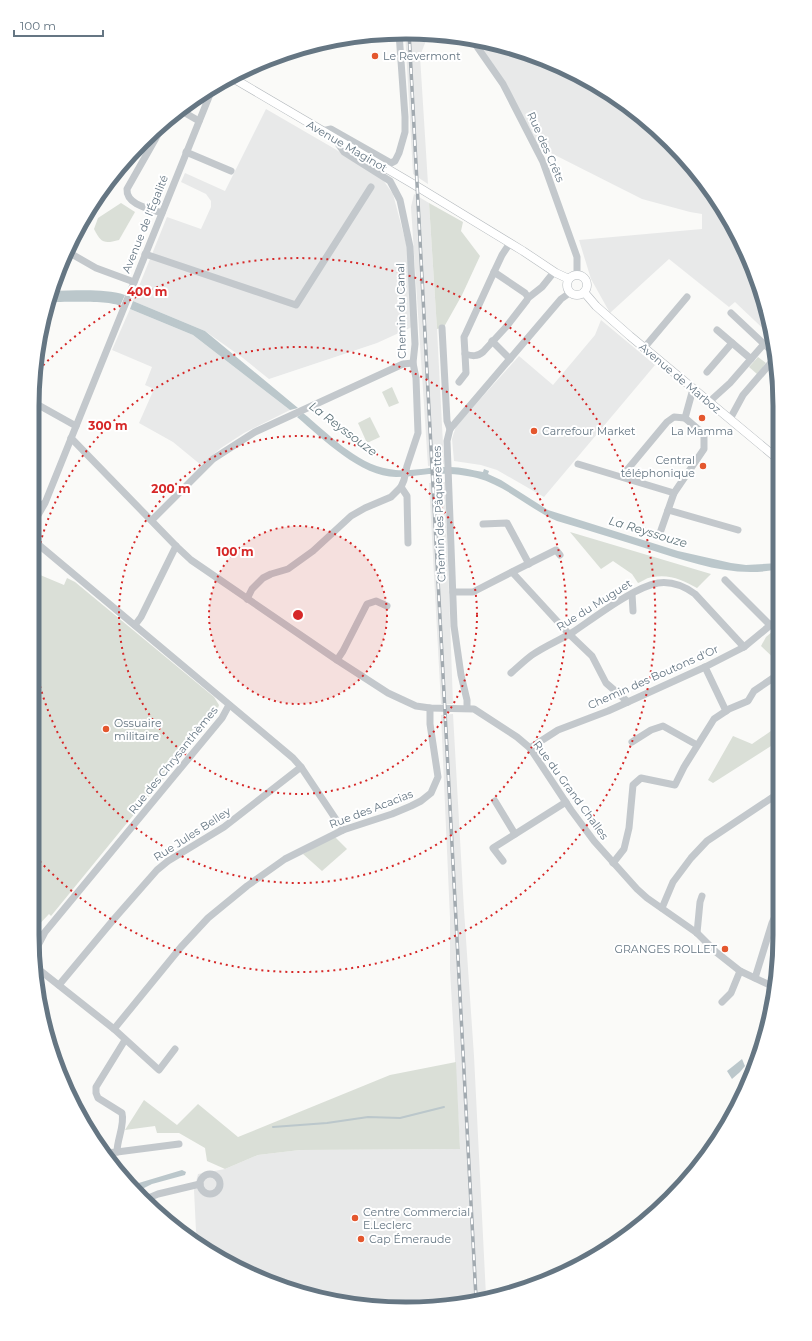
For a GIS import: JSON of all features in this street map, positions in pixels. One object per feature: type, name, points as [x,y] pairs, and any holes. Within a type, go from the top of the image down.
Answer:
[{"type":"main road","name":"Avenue Maginot","points":[[237,81],[510,243]]},
{"type":"main road","points":[[510,243],[554,272],[569,279]]},
{"type":"main road","points":[[577,275],[581,276],[586,281],[587,285],[584,292],[578,295],[571,292],[568,286],[569,279],[577,275]]},
{"type":"main road","name":"Avenue de Marboz","points":[[584,292],[607,317],[773,455]]},
{"type":"street","points":[[322,131],[332,128],[390,163],[395,160],[399,153],[404,132],[405,117],[399,39]]},
{"type":"street","name":"Rue des Crêts","points":[[477,46],[503,84],[543,162],[577,257],[577,275]]},
{"type":"street","name":"Avenue de l'Égalité","points":[[39,510],[44,502],[76,426],[209,97]]},
{"type":"street","points":[[185,113],[199,121]]},
{"type":"street","points":[[157,136],[127,189],[127,193],[129,198],[135,203],[162,213]]},
{"type":"street","name":"Chemin du Canal","points":[[334,138],[344,152],[390,181],[400,200],[410,247],[415,344],[412,362],[416,378],[418,433],[402,483]]},
{"type":"street","points":[[186,152],[231,171]]},
{"type":"street","points":[[145,254],[296,305],[371,187]]},
{"type":"street","points":[[460,382],[466,373],[464,337],[502,255],[510,243]]},
{"type":"street","points":[[72,254],[96,268],[134,282]]},
{"type":"street","points":[[494,272],[523,291],[528,298]]},
{"type":"street","points":[[465,354],[475,356],[479,355],[506,327],[528,298],[542,287],[554,272]]},
{"type":"street","points":[[442,328],[447,421],[450,429],[561,299],[571,292]]},
{"type":"street","points":[[644,348],[687,297]]},
{"type":"street","points":[[731,313],[768,348]]},
{"type":"street","points":[[717,330],[751,359]]},
{"type":"street","points":[[492,341],[510,359]]},
{"type":"street","points":[[707,372],[732,343]]},
{"type":"street","points":[[709,402],[730,383],[764,344]]},
{"type":"street","points":[[152,520],[213,459],[255,432],[403,364],[412,362]]},
{"type":"street","points":[[730,419],[743,395],[770,363]]},
{"type":"street","points":[[685,418],[693,389]]},
{"type":"street","points":[[39,405],[76,426]]},
{"type":"street","points":[[622,477],[667,422],[674,417],[685,418],[704,435],[704,449],[674,493],[660,533]]},
{"type":"street","name":"Chemin des Pâquerettes","points":[[450,429],[447,441],[454,626],[461,675],[467,700],[467,708]]},
{"type":"street","name":"Rue du Grand Challes","points":[[71,438],[191,560],[337,660],[388,693],[416,706],[430,708],[474,709],[517,737],[530,748],[594,841],[637,889],[697,933],[716,952],[740,970],[770,985]]},
{"type":"street","points":[[578,464],[674,493]]},
{"type":"street","points":[[402,483],[407,496],[408,543]]},
{"type":"street","points":[[248,599],[252,589],[263,578],[288,569],[313,551],[351,516],[365,508],[391,497],[402,483]]},
{"type":"street","points":[[668,510],[738,530]]},
{"type":"street","points":[[483,524],[507,523],[529,564]]},
{"type":"street","points":[[135,625],[142,617],[176,546]]},
{"type":"street","name":"Rue des Chrysanthèmes","points":[[39,547],[135,625],[229,705],[222,718],[45,932],[39,943]]},
{"type":"street","points":[[453,592],[473,592],[556,550],[560,555]]},
{"type":"street","points":[[512,572],[569,634],[592,656],[606,683],[628,702]]},
{"type":"street","points":[[725,580],[770,625]]},
{"type":"street","name":"Rue du Muguet","points":[[511,672],[531,655],[569,634],[644,587],[658,583],[677,584],[695,594],[744,647]]},
{"type":"street","points":[[632,594],[633,611]]},
{"type":"street","points":[[337,660],[367,604],[376,601],[387,606]]},
{"type":"street","name":"Chemin des Boutons d'Or","points":[[530,748],[558,730],[608,712],[705,667],[744,647],[773,623]]},
{"type":"street","points":[[705,667],[726,711]]},
{"type":"street","points":[[613,863],[624,849],[629,828],[633,785],[641,778],[675,785],[697,745],[714,719],[748,700],[754,691],[773,678]]},
{"type":"street","points":[[229,705],[293,758],[343,830]]},
{"type":"street","name":"Rue des Acacias","points":[[114,1029],[181,947],[208,918],[247,886],[285,859],[343,830],[392,814],[421,801],[431,793],[438,777],[430,724],[430,708]]},
{"type":"street","points":[[632,742],[651,730],[663,726],[697,745]]},
{"type":"street","name":"Rue Jules Belley","points":[[59,985],[114,919],[157,870],[168,860],[229,824],[301,768]]},
{"type":"street","points":[[662,908],[673,882],[691,858],[707,841],[773,798]]},
{"type":"street","points":[[495,801],[515,834]]},
{"type":"street","points":[[502,861],[493,848],[566,802]]},
{"type":"street","points":[[697,933],[702,896]]},
{"type":"street","points":[[755,978],[773,921]]},
{"type":"street","name":"Rue des Chrysanthèmes","points":[[39,936],[45,932]]},
{"type":"street","points":[[722,1002],[731,993],[740,970]]},
{"type":"street","points":[[41,971],[114,1029],[159,1070],[175,1049]]},
{"type":"street","points":[[117,1152],[117,1144],[123,1118],[122,1113],[98,1098],[96,1086],[125,1040]]},
{"type":"street","points":[[111,1152],[179,1144]]},
{"type":"street","points":[[149,1198],[158,1194],[200,1184]]},
{"type":"shaded area","points":[[405,39],[426,40],[420,56],[428,184],[413,174]]},
{"type":"shaded area","points":[[477,46],[524,58],[590,88],[629,115],[666,146],[697,183],[724,223],[754,288],[765,330],[735,302],[729,307],[669,259],[610,313],[591,279],[579,240],[702,229],[702,214],[642,199],[535,145]]},
{"type":"shaded area","points":[[266,109],[335,149],[383,180],[393,194],[407,247],[412,327],[377,343],[269,379],[205,331],[133,301],[167,217],[201,229],[211,207],[211,201],[206,194],[181,182],[185,173],[225,191]]},
{"type":"shaded area","points":[[414,194],[429,203],[444,464],[428,466],[411,207]]},
{"type":"shaded area","points":[[121,203],[135,212],[119,240],[106,242],[101,240],[94,229],[98,218]]},
{"type":"shaded area","points":[[429,203],[463,222],[461,231],[480,256],[462,295],[444,327],[437,329]]},
{"type":"shaded area","points":[[57,291],[107,291],[125,295],[120,306],[97,302],[54,302]]},
{"type":"shaded area","points":[[133,301],[205,331],[298,408],[290,410],[193,335],[130,309]]},
{"type":"shaded area","points":[[130,309],[193,335],[290,410],[244,433],[221,448],[201,465],[173,442],[139,423],[154,389],[145,385],[152,367],[112,350]]},
{"type":"shaded area","points":[[601,320],[655,365],[544,497],[497,470],[481,465],[454,461],[452,439],[456,426],[519,356],[553,385],[595,335]]},
{"type":"shaded area","points":[[758,357],[766,363],[757,374],[749,367]]},
{"type":"shaded area","points":[[392,387],[399,403],[389,407],[382,392]]},
{"type":"shaded area","points":[[303,413],[343,447],[365,461],[377,466],[396,470],[450,467],[483,472],[484,469],[489,471],[488,474],[501,480],[548,510],[678,551],[746,565],[773,563],[773,570],[745,572],[712,568],[696,564],[557,521],[498,486],[472,477],[429,474],[396,477],[369,471],[356,464],[331,446],[297,417]]},
{"type":"shaded area","points":[[370,417],[380,437],[367,443],[358,423]]},
{"type":"shaded area","points":[[445,482],[453,704],[441,704],[429,483]]},
{"type":"shaded area","points":[[570,532],[711,574],[697,588],[681,580],[665,576],[647,578],[638,583],[632,574],[613,561],[601,569]]},
{"type":"shaded area","points":[[39,575],[64,585],[67,578],[75,582],[214,697],[219,705],[216,714],[51,916],[49,914],[39,925]]},
{"type":"shaded area","points":[[773,631],[773,657],[761,646],[766,637]]},
{"type":"shaded area","name":"Cap Émeraude","points":[[453,714],[474,1056],[486,1293],[454,1299],[430,1301],[406,1302],[358,1299],[334,1295],[288,1283],[222,1253],[202,1240],[197,1236],[196,1231],[194,1190],[198,1174],[225,1169],[258,1155],[300,1150],[460,1149],[450,969],[450,918],[441,715]]},
{"type":"shaded area","points":[[773,725],[773,745],[713,783],[708,780],[733,736],[752,744],[771,731]]},
{"type":"shaded area","points":[[334,836],[347,849],[322,871],[303,854]]},
{"type":"shaded area","points":[[742,1059],[745,1066],[732,1079],[727,1071]]},
{"type":"shaded area","points":[[456,1062],[460,1149],[300,1150],[258,1155],[225,1169],[207,1161],[205,1148],[179,1133],[157,1133],[155,1126],[125,1130],[144,1100],[177,1125],[198,1104],[238,1137],[390,1075]]},
{"type":"shaded area","points":[[182,1170],[186,1172],[185,1175],[152,1184],[141,1189],[136,1184]]},
{"type":"waterway","points":[[273,1127],[327,1123],[368,1117],[400,1118],[444,1107]]},
{"type":"railway","points":[[409,39],[476,1295]]},
{"type":"place","name":"Le Revermont","points":[[375,56]]},
{"type":"place","name":"La Mamma","points":[[702,418]]},
{"type":"place","name":"Carrefour Market","points":[[534,431]]},
{"type":"place","name":"Central téléphonique","points":[[703,466]]},
{"type":"place","name":"Ossuaire militaire","points":[[106,729]]},
{"type":"place","name":"GRANGES ROLLET","points":[[725,949]]},
{"type":"place","name":"Centre Commercial E.Leclerc","points":[[355,1218]]},
{"type":"place","name":"Cap Émeraude","points":[[361,1239]]},
{"type":"water label","name":"La Reyssouze","points":[[343,429]]},
{"type":"water label","name":"La Reyssouze","points":[[648,532]]}]
